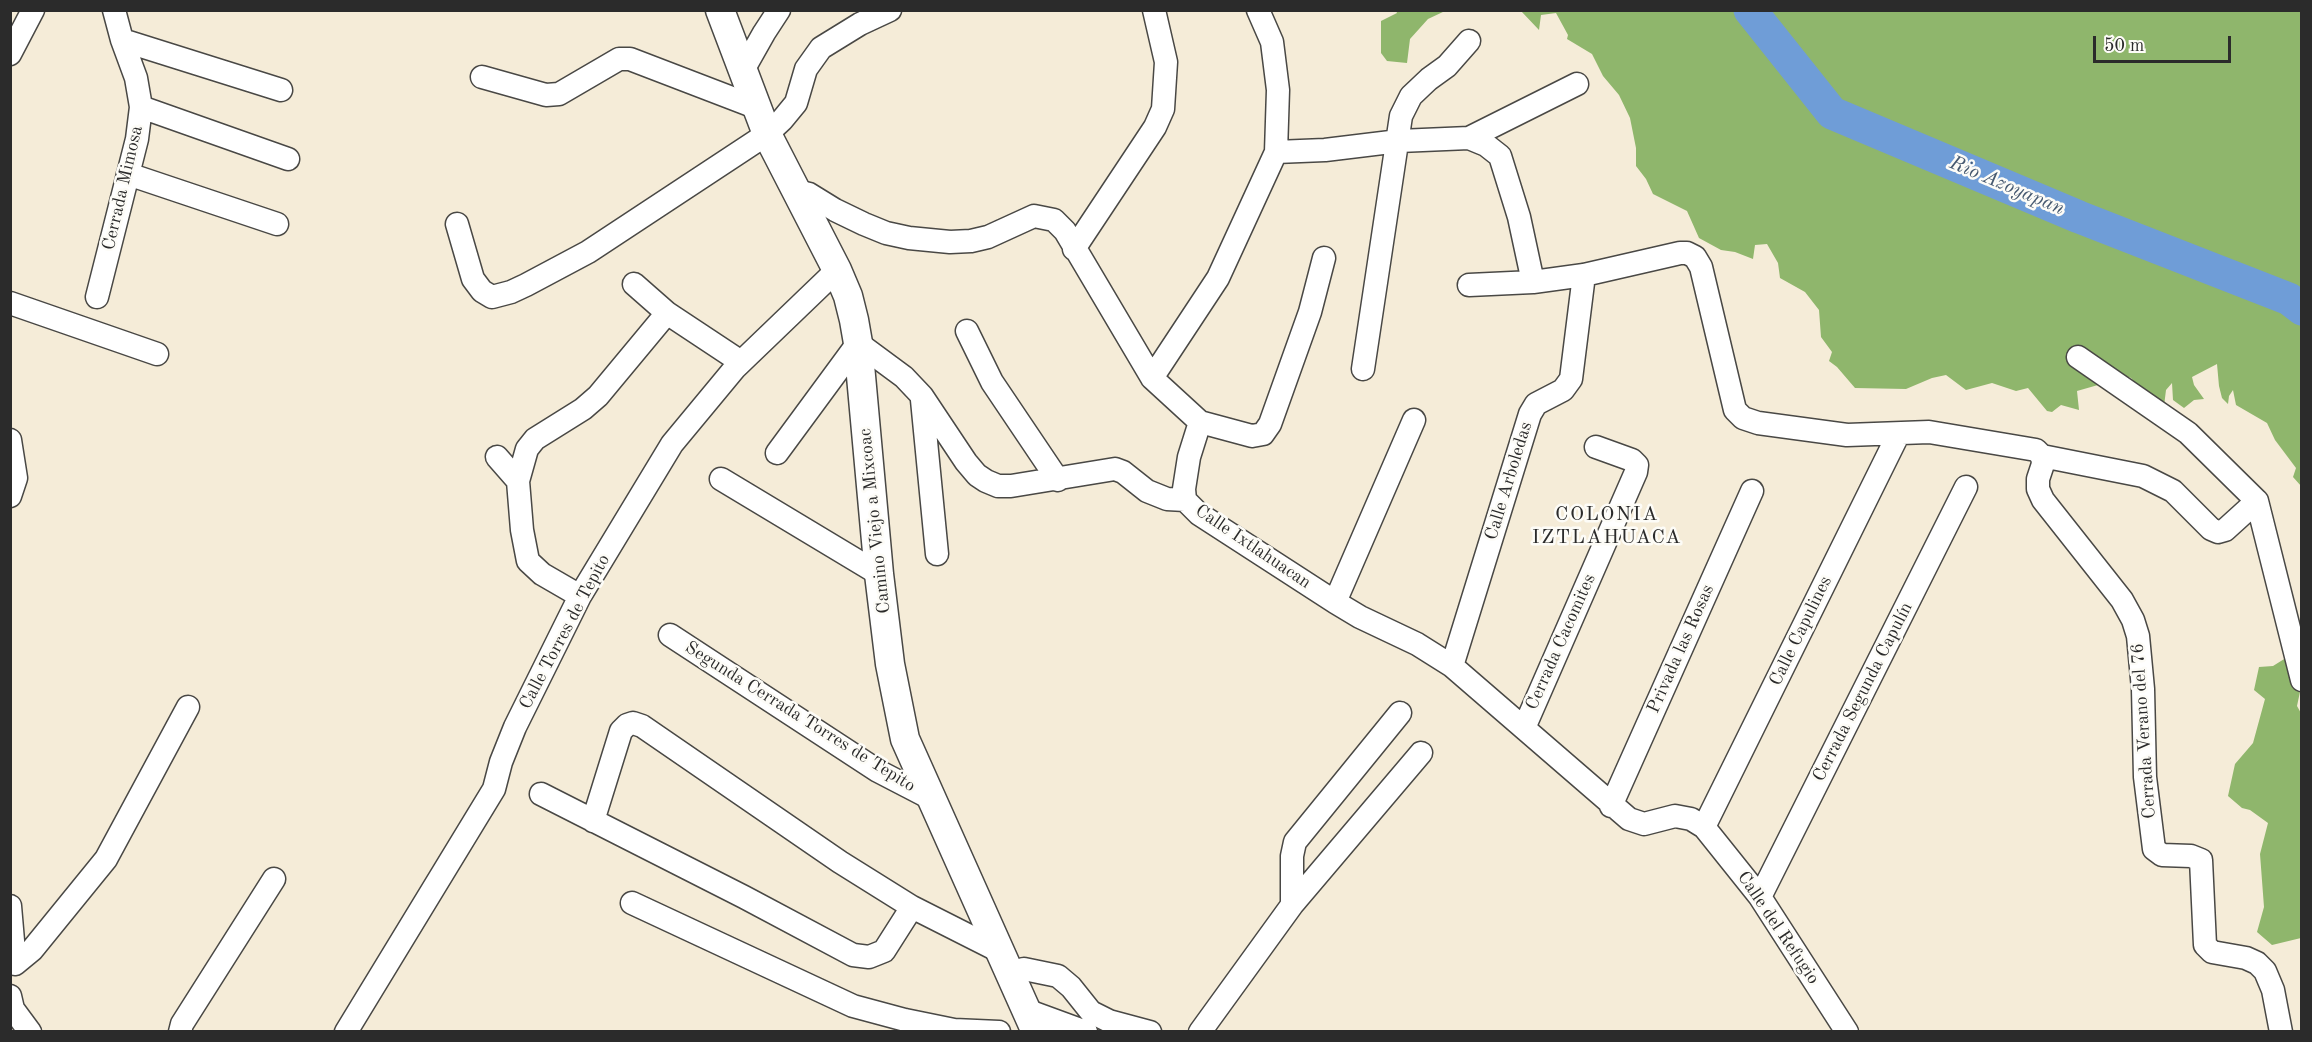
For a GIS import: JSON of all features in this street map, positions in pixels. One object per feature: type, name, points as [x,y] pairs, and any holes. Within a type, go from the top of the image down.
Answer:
[{"type":"main road","name":"Camino Viejo a Mixcoac","points":[[720,10],[763,123],[848,296],[858,343],[879,574],[890,664],[905,739],[1031,1021]]},
{"type":"street","points":[[10,54],[33,10]]},
{"type":"street","name":"Cerrada Mimosa","points":[[97,297],[137,139],[141,107],[136,78],[114,10]]},
{"type":"street","points":[[742,72],[779,10]]},
{"type":"street","points":[[457,224],[474,279],[482,291],[492,297],[511,292],[588,252],[763,123],[783,120],[796,103],[806,69],[821,48],[860,24],[890,10]]},
{"type":"street","points":[[1074,249],[1155,127],[1163,109],[1166,62],[1154,10]]},
{"type":"street","points":[[1152,378],[1218,278],[1276,152],[1278,90],[1272,42],[1258,10]]},
{"type":"street","points":[[122,40],[281,90]]},
{"type":"street","points":[[1363,369],[1401,116],[1412,96],[1429,79],[1447,66],[1469,41]]},
{"type":"street","points":[[482,77],[546,95],[559,94],[619,59],[630,59],[750,105],[763,123]]},
{"type":"street","points":[[1276,152],[1325,150],[1398,141],[1470,138],[1577,84]]},
{"type":"street","points":[[141,107],[288,159]]},
{"type":"street","points":[[1470,138],[1486,145],[1500,156],[1519,216],[1533,282]]},
{"type":"street","points":[[128,174],[278,224]]},
{"type":"street","points":[[796,191],[809,194],[835,210],[875,229],[909,238],[950,242],[971,241],[988,237],[1034,216],[1045,217],[1059,224],[1152,378],[1200,422],[1252,436],[1263,434],[1270,424],[1310,312],[1323,258]]},
{"type":"street","points":[[1468,285],[1533,282],[1584,275],[1680,253],[1695,257],[1701,267],[1735,410],[1743,418],[1758,423],[1847,435],[1898,435],[1929,432],[2036,450],[2042,456],[2143,476],[2173,491],[2211,529],[2218,532],[2225,530],[2257,501]]},
{"type":"street","name":"Calle Torres de Tepito","points":[[346,1032],[494,789],[514,727],[580,596],[672,444],[741,362],[837,270]]},
{"type":"street","name":"Calle Arboledas","points":[[1452,666],[1530,414],[1536,404],[1563,390],[1570,379],[1584,275]]},
{"type":"street","points":[[634,284],[667,314],[741,362]]},
{"type":"street","points":[[10,303],[157,354]]},
{"type":"street","points":[[580,596],[542,574],[528,561],[522,531],[518,481],[527,449],[535,439],[583,409],[598,396],[667,314]]},
{"type":"street","points":[[967,331],[992,382],[1058,480]]},
{"type":"street","points":[[777,453],[858,343],[904,377],[922,396],[966,462],[977,475],[986,481],[998,486],[1011,486],[1114,469],[1123,471],[1147,491],[1167,499],[1185,500]]},
{"type":"street","points":[[2078,357],[2188,433],[2257,501],[2301,680]]},
{"type":"street","points":[[922,396],[938,554]]},
{"type":"street","points":[[1335,602],[1414,420]]},
{"type":"street","name":"Calle Ixtlahuacan","points":[[1200,422],[1189,457],[1184,489],[1185,500],[1199,514],[1335,602],[1360,617],[1417,644],[1452,666],[1611,806],[1636,823],[1644,824],[1675,816],[1691,819],[1704,827]]},
{"type":"street","name":"Calle Capulines","points":[[1704,827],[1898,435]]},
{"type":"street","points":[[10,440],[16,478],[10,496]]},
{"type":"street","name":"Cerrada Cacomites","points":[[1524,728],[1636,471],[1637,465],[1632,460],[1596,447]]},
{"type":"street","name":"Cerrada Verano del 76","points":[[2042,456],[2043,464],[2038,479],[2038,489],[2043,500],[2122,600],[2133,620],[2138,636],[2143,689],[2145,777],[2154,849],[2162,855],[2191,856],[2201,860],[2205,945],[2212,952],[2246,958],[2257,963],[2265,971],[2273,990],[2281,1032]]},
{"type":"street","points":[[497,457],[518,481]]},
{"type":"street","points":[[721,479],[879,574]]},
{"type":"street","name":"Cerrada Segunda Capulín","points":[[1760,897],[1966,487]]},
{"type":"street","name":"Privada las Rosas","points":[[1611,806],[1752,491]]},
{"type":"street","name":"Segunda Cerrada Torres de Tepito","points":[[670,634],[878,771],[932,799]]},
{"type":"street","points":[[15,964],[32,950],[106,859],[188,706]]},
{"type":"street","points":[[1292,905],[1292,856],[1295,842],[1400,713]]},
{"type":"street","points":[[593,821],[618,740],[627,724],[642,726],[840,862],[912,907],[1005,962],[1024,969],[1058,976],[1071,987],[1091,1012],[1109,1021],[1150,1032]]},
{"type":"street","points":[[1200,1032],[1292,905],[1421,753]]},
{"type":"street","points":[[541,794],[852,955],[869,957],[884,951],[912,907]]},
{"type":"street","name":"Calle del Refugio","points":[[1704,827],[1760,897],[1847,1032]]},
{"type":"street","points":[[180,1032],[182,1024],[274,879]]},
{"type":"street","points":[[632,903],[853,1006],[954,1030],[999,1032]]},
{"type":"street","points":[[10,906],[15,964],[10,987]]},
{"type":"street","points":[[10,996],[13,1009],[30,1032]]},
{"type":"street","points":[[1031,1021],[1086,1032]]},
{"type":"green space","points":[[1396,11],[1445,11],[1428,19],[1410,39],[1407,63],[1387,61],[1381,53],[1381,21],[1397,13]]},
{"type":"green space","points":[[1521,11],[2301,11],[2301,486],[2293,477],[2296,468],[2275,440],[2267,423],[2236,405],[2233,390],[2228,404],[2222,398],[2217,364],[2192,377],[2194,385],[2204,399],[2194,400],[2184,408],[2173,400],[2172,383],[2166,390],[2164,406],[2148,398],[2131,378],[2112,371],[2105,383],[2077,391],[2079,410],[2061,405],[2052,412],[2047,411],[2028,388],[2016,391],[1992,383],[1966,390],[1946,375],[1906,389],[1855,388],[1829,361],[1832,352],[1821,337],[1819,310],[1805,292],[1780,278],[1778,263],[1767,244],[1755,245],[1753,259],[1735,252],[1721,250],[1699,238],[1687,211],[1653,194],[1646,179],[1636,166],[1636,148],[1630,118],[1619,95],[1603,76],[1592,54],[1567,39],[1568,35],[1556,13],[1541,15],[1539,30]]},
{"type":"green space","points":[[2297,651],[2301,687],[2297,706],[2302,715],[2301,938],[2272,945],[2257,932],[2264,907],[2260,854],[2268,823],[2250,810],[2242,808],[2228,796],[2235,764],[2253,743],[2265,699],[2254,690],[2259,667],[2273,666]]},
{"type":"waterway","name":"Rio Azoyapan","points":[[1750,10],[1832,113],[2079,217],[2289,299],[2302,309]]},
{"type":"district","name":"COLONIA IZTLAHUACA","points":[[1607,526]]}]
